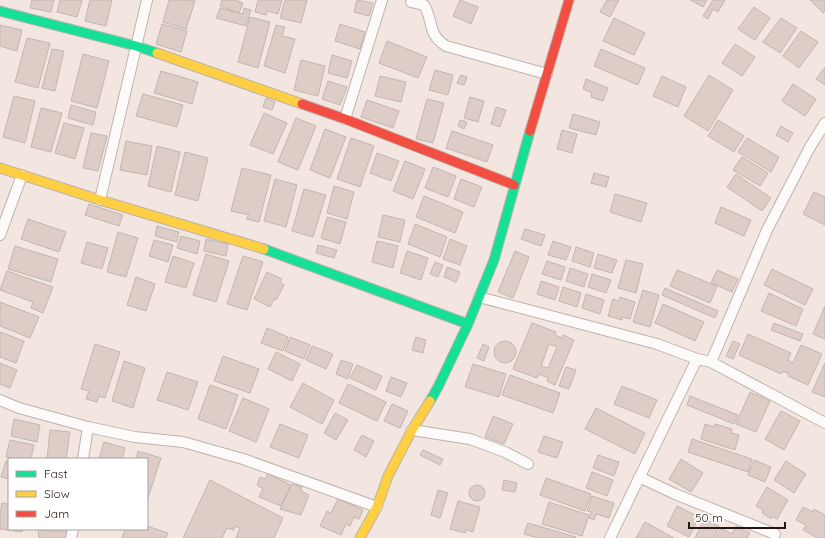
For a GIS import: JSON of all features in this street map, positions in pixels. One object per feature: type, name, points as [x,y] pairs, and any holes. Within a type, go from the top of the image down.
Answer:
[{"type":"street","points":[[100,200],[147,0]]},
{"type":"street","points":[[345,119],[382,0]]},
{"type":"street","points":[[360,538],[377,508],[388,476],[412,430],[438,387],[468,324],[494,260],[514,185],[569,0]]},
{"type":"street","points":[[411,2],[424,5],[428,10],[434,34],[439,41],[446,46],[547,74]]},
{"type":"street","points":[[0,11],[136,46],[345,119],[514,185]]},
{"type":"street","points":[[711,362],[767,230],[810,146],[825,123]]},
{"type":"street","points":[[0,168],[100,200],[270,251],[468,324]]},
{"type":"street","points":[[0,235],[22,175]]},
{"type":"street","points":[[479,296],[657,344],[697,359],[711,362],[825,423]]},
{"type":"street","points":[[610,538],[697,359]]},
{"type":"street","points":[[0,400],[19,408],[88,427],[135,437],[183,442],[198,446],[243,459],[377,508]]},
{"type":"street","points":[[83,458],[88,427]]},
{"type":"street","points":[[412,430],[470,440],[506,452],[528,464]]},
{"type":"street","points":[[639,477],[675,494],[775,534]]},
{"type":"building","points":[[32,0],[54,0],[51,12],[30,8]]},
{"type":"building","points":[[60,0],[82,0],[77,17],[57,12]]},
{"type":"building","points":[[90,0],[112,0],[106,26],[85,21]]},
{"type":"building","points":[[169,0],[195,1],[186,29],[163,22]]},
{"type":"building","points":[[222,0],[235,0],[243,3],[239,13],[220,6]]},
{"type":"building","points":[[258,0],[282,0],[278,14],[267,11],[266,15],[255,12]]},
{"type":"building","points":[[285,0],[307,0],[301,23],[280,18]]},
{"type":"building","points":[[357,0],[373,3],[369,16],[354,12]]},
{"type":"building","points":[[460,0],[478,7],[471,24],[453,16]]},
{"type":"building","points":[[607,0],[619,0],[610,17],[600,12]]},
{"type":"building","points":[[690,0],[707,0],[703,7]]},
{"type":"building","points":[[713,0],[725,0],[718,12],[713,9],[708,19],[703,16]]},
{"type":"building","points":[[810,0],[825,0],[825,11],[823,13]]},
{"type":"building","points":[[754,7],[770,18],[755,40],[738,29]]},
{"type":"building","points":[[220,8],[243,14],[244,8],[251,10],[246,26],[216,18]]},
{"type":"building","points":[[250,17],[270,22],[258,68],[238,62]]},
{"type":"building","points":[[614,18],[645,33],[634,55],[603,41]]},
{"type":"building","points":[[781,18],[797,28],[780,53],[763,42]]},
{"type":"building","points":[[162,24],[187,31],[181,52],[156,44]]},
{"type":"building","points":[[340,24],[365,32],[360,49],[335,41]]},
{"type":"building","points":[[0,25],[22,30],[17,51],[0,46]]},
{"type":"building","points":[[276,25],[285,27],[282,36],[295,39],[285,73],[264,66]]},
{"type":"building","points":[[801,31],[818,42],[799,68],[783,56]]},
{"type":"building","points":[[27,38],[50,43],[38,88],[15,82]]},
{"type":"building","points":[[387,41],[427,57],[418,78],[379,63]]},
{"type":"building","points":[[735,44],[755,57],[742,76],[722,63]]},
{"type":"building","points":[[52,49],[64,51],[55,91],[42,88]]},
{"type":"building","points":[[601,49],[645,68],[638,85],[594,66]]},
{"type":"building","points":[[83,54],[109,61],[97,108],[71,101]]},
{"type":"building","points":[[332,55],[352,61],[347,78],[328,73]]},
{"type":"building","points":[[301,60],[325,66],[318,96],[294,90]]},
{"type":"building","points":[[825,67],[825,85],[816,79]]},
{"type":"building","points":[[435,70],[453,75],[448,95],[429,90]]},
{"type":"building","points":[[161,71],[198,82],[192,104],[154,93]]},
{"type":"building","points":[[461,75],[467,77],[464,85],[457,83]]},
{"type":"building","points":[[709,75],[733,90],[708,131],[684,116]]},
{"type":"building","points":[[380,76],[406,82],[401,102],[375,96]]},
{"type":"building","points":[[662,76],[686,87],[678,107],[653,96]]},
{"type":"building","points":[[586,79],[608,88],[603,101],[591,97],[592,93],[583,89]]},
{"type":"building","points":[[328,81],[347,87],[340,105],[322,99]]},
{"type":"building","points":[[793,84],[816,99],[805,116],[782,101]]},
{"type":"building","points":[[143,94],[183,105],[177,127],[136,116]]},
{"type":"building","points":[[14,96],[35,101],[25,143],[3,137]]},
{"type":"building","points":[[470,97],[484,101],[478,122],[464,118]]},
{"type":"building","points":[[266,98],[275,102],[272,110],[263,107]]},
{"type":"building","points":[[427,99],[444,103],[433,143],[416,139]]},
{"type":"building","points":[[367,100],[399,111],[393,128],[361,117]]},
{"type":"building","points":[[71,105],[96,112],[93,125],[68,118]]},
{"type":"building","points":[[496,107],[506,110],[500,127],[491,124]]},
{"type":"building","points":[[41,108],[62,113],[51,152],[31,147]]},
{"type":"building","points":[[264,113],[287,123],[273,154],[250,145]]},
{"type":"building","points":[[573,114],[600,122],[596,135],[569,128]]},
{"type":"building","points":[[296,118],[316,126],[298,170],[278,162]]},
{"type":"building","points":[[460,120],[467,122],[464,129],[458,126]]},
{"type":"building","points":[[718,120],[744,136],[734,152],[708,136]]},
{"type":"building","points":[[64,123],[84,128],[75,159],[55,153]]},
{"type":"building","points":[[781,126],[793,133],[788,142],[776,135]]},
{"type":"building","points":[[325,129],[346,137],[330,178],[310,170]]},
{"type":"building","points":[[562,130],[577,134],[572,153],[557,149]]},
{"type":"building","points":[[452,131],[493,145],[487,162],[446,148]]},
{"type":"building","points":[[91,133],[107,136],[98,171],[83,168]]},
{"type":"building","points":[[351,138],[374,146],[360,187],[337,179]]},
{"type":"building","points":[[747,138],[779,157],[771,172],[738,152]]},
{"type":"building","points":[[126,141],[152,146],[147,175],[120,170]]},
{"type":"building","points":[[157,146],[180,152],[171,192],[148,186]]},
{"type":"building","points":[[185,152],[208,158],[198,201],[175,195]]},
{"type":"building","points":[[377,153],[399,161],[391,181],[370,173]]},
{"type":"building","points":[[742,157],[768,173],[760,186],[733,170]]},
{"type":"building","points":[[405,161],[425,169],[413,199],[393,191]]},
{"type":"building","points":[[433,167],[456,176],[448,197],[425,188]]},
{"type":"building","points":[[242,168],[271,175],[259,222],[246,219],[249,215],[231,211]]},
{"type":"building","points":[[594,173],[609,177],[606,187],[591,183]]},
{"type":"building","points":[[736,174],[771,198],[762,211],[727,187]]},
{"type":"building","points":[[275,179],[297,185],[286,227],[264,221]]},
{"type":"building","points":[[461,179],[482,187],[474,207],[454,199]]},
{"type":"building","points":[[334,186],[354,192],[347,219],[327,213]]},
{"type":"building","points":[[304,189],[326,195],[313,237],[292,231]]},
{"type":"building","points":[[814,192],[825,197],[825,225],[803,214]]},
{"type":"building","points":[[615,194],[647,203],[641,222],[610,212]]},
{"type":"building","points":[[424,196],[463,212],[455,233],[416,217]]},
{"type":"building","points":[[89,204],[123,215],[119,226],[85,215]]},
{"type":"building","points":[[721,207],[751,220],[744,236],[715,223]]},
{"type":"building","points":[[383,215],[405,220],[400,242],[378,237]]},
{"type":"building","points":[[327,217],[346,222],[340,244],[321,238]]},
{"type":"building","points":[[28,219],[66,232],[59,252],[21,239]]},
{"type":"building","points":[[415,224],[447,237],[440,257],[408,244]]},
{"type":"building","points":[[157,226],[179,232],[177,242],[155,236]]},
{"type":"building","points":[[525,229],[545,235],[541,246],[521,239]]},
{"type":"building","points":[[118,232],[138,238],[126,277],[107,272]]},
{"type":"building","points":[[181,236],[200,241],[197,254],[177,248]]},
{"type":"building","points":[[206,239],[228,244],[226,256],[204,251]]},
{"type":"building","points":[[450,239],[467,246],[460,265],[443,259]]},
{"type":"building","points":[[154,240],[173,245],[168,262],[149,256]]},
{"type":"building","points":[[377,241],[398,246],[393,268],[372,262]]},
{"type":"building","points":[[553,241],[571,247],[566,260],[548,255]]},
{"type":"building","points":[[87,242],[108,248],[102,269],[81,263]]},
{"type":"building","points":[[318,245],[337,250],[334,258],[316,253]]},
{"type":"building","points":[[15,246],[58,259],[51,282],[8,269]]},
{"type":"building","points":[[576,247],[594,253],[590,267],[572,261]]},
{"type":"building","points":[[407,251],[428,258],[421,280],[400,273]]},
{"type":"building","points":[[515,251],[529,257],[513,298],[498,292]]},
{"type":"building","points":[[206,254],[229,261],[216,302],[193,295]]},
{"type":"building","points":[[598,254],[617,260],[612,273],[594,268]]},
{"type":"building","points":[[173,256],[194,263],[186,288],[165,282]]},
{"type":"building","points":[[243,256],[263,262],[247,310],[227,304]]},
{"type":"building","points":[[626,260],[643,264],[636,293],[618,288]]},
{"type":"building","points":[[547,261],[565,267],[561,280],[542,274]]},
{"type":"building","points":[[435,262],[443,265],[438,277],[430,274]]},
{"type":"building","points":[[447,267],[460,272],[456,282],[444,277]]},
{"type":"building","points":[[570,268],[588,274],[584,287],[566,281]]},
{"type":"building","points":[[772,269],[813,289],[805,305],[764,285]]},
{"type":"building","points":[[677,270],[717,286],[710,303],[670,286]]},
{"type":"building","points":[[717,270],[738,279],[732,292],[711,283]]},
{"type":"building","points":[[7,271],[53,287],[43,313],[31,308],[33,302],[0,290]]},
{"type":"building","points":[[267,272],[282,279],[280,282],[284,285],[276,300],[274,299],[270,307],[254,299]]},
{"type":"building","points":[[592,274],[611,280],[606,293],[588,287]]},
{"type":"building","points":[[136,277],[155,284],[146,311],[127,305]]},
{"type":"building","points":[[541,281],[559,287],[555,300],[537,294]]},
{"type":"building","points":[[563,287],[581,293],[577,307],[559,301]]},
{"type":"building","points":[[665,288],[718,311],[715,318],[662,295]]},
{"type":"building","points":[[643,290],[659,295],[650,327],[633,322]]},
{"type":"building","points":[[769,293],[803,309],[796,326],[761,311]]},
{"type":"building","points":[[586,294],[604,300],[600,314],[582,308]]},
{"type":"building","points":[[620,297],[635,302],[630,319],[622,317],[622,320],[608,316],[613,299],[619,301]]},
{"type":"building","points":[[0,302],[39,317],[30,338],[0,326]]},
{"type":"building","points":[[663,304],[704,322],[695,341],[655,323]]},
{"type":"building","points":[[825,306],[825,339],[813,334]]},
{"type":"building","points":[[532,323],[556,332],[555,335],[562,338],[563,335],[574,340],[555,385],[547,381],[548,378],[539,374],[537,378],[513,369]],"holes":[[[549,344],[557,347],[548,368],[541,366]]]},
{"type":"building","points":[[774,323],[803,334],[800,341],[771,330]]},
{"type":"building","points":[[267,328],[288,337],[283,351],[261,343]]},
{"type":"building","points":[[0,332],[24,341],[16,363],[0,357]]},
{"type":"building","points":[[748,334],[791,353],[788,360],[793,363],[801,345],[822,354],[808,385],[788,376],[789,374],[783,371],[781,374],[739,355]]},
{"type":"building","points":[[290,337],[310,345],[304,359],[285,351]]},
{"type":"building","points":[[416,337],[426,340],[423,353],[412,350]]},
{"type":"building","points":[[505,341],[513,344],[516,352],[513,360],[505,363],[497,360],[494,352],[497,344]]},
{"type":"building","points":[[733,341],[740,344],[733,359],[726,356]]},
{"type":"building","points":[[95,344],[120,352],[105,398],[99,396],[97,402],[86,399],[89,391],[81,389]]},
{"type":"building","points":[[483,344],[489,347],[484,361],[477,358]]},
{"type":"building","points":[[312,346],[333,354],[326,369],[306,360]]},
{"type":"building","points":[[276,352],[300,364],[292,381],[268,369]]},
{"type":"building","points":[[223,356],[259,369],[250,393],[214,381]]},
{"type":"building","points":[[341,360],[353,364],[348,379],[336,374]]},
{"type":"building","points":[[124,361],[145,368],[133,408],[112,401]]},
{"type":"building","points":[[0,363],[17,370],[10,388],[0,384]]},
{"type":"building","points":[[825,363],[825,397],[812,392]]},
{"type":"building","points":[[473,364],[506,374],[499,397],[465,387]]},
{"type":"building","points":[[357,365],[382,376],[376,390],[350,378]]},
{"type":"building","points":[[566,367],[576,370],[569,389],[559,386]]},
{"type":"building","points":[[167,372],[198,382],[188,410],[157,400]]},
{"type":"building","points":[[510,375],[560,393],[553,413],[502,395]]},
{"type":"building","points":[[391,377],[407,383],[401,397],[386,391]]},
{"type":"building","points":[[303,383],[334,400],[322,424],[290,407]]},
{"type":"building","points":[[348,384],[386,402],[377,421],[339,403]]},
{"type":"building","points":[[210,385],[238,395],[226,429],[198,419]]},
{"type":"building","points":[[622,386],[657,400],[649,418],[614,404]]},
{"type":"building","points":[[750,392],[770,401],[756,432],[736,424]]},
{"type":"building","points":[[690,396],[738,415],[734,424],[687,405]]},
{"type":"building","points":[[243,398],[269,409],[256,442],[229,431]]},
{"type":"building","points":[[392,404],[408,411],[400,428],[384,421]]},
{"type":"building","points":[[596,408],[645,433],[635,454],[585,429]]},
{"type":"building","points":[[781,411],[800,421],[784,450],[765,439]]},
{"type":"building","points":[[335,413],[348,420],[336,440],[324,433]]},
{"type":"building","points":[[493,416],[513,424],[504,444],[485,437]]},
{"type":"building","points":[[14,419],[40,425],[37,442],[11,436]]},
{"type":"building","points":[[280,424],[308,435],[299,458],[270,447]]},
{"type":"building","points":[[705,424],[714,427],[715,424],[732,429],[731,433],[739,435],[735,450],[701,439]]},
{"type":"building","points":[[50,430],[70,432],[66,458],[47,458]]},
{"type":"building","points":[[362,435],[374,441],[366,457],[354,450]]},
{"type":"building","points":[[544,436],[563,442],[557,458],[538,452]]},
{"type":"building","points":[[692,439],[752,459],[748,472],[688,452]]},
{"type":"building","points":[[10,440],[34,445],[31,458],[6,457]]},
{"type":"building","points":[[104,442],[125,448],[122,458],[99,458]]},
{"type":"building","points":[[423,450],[443,459],[440,465],[420,455]]},
{"type":"building","points":[[138,451],[161,458],[148,498],[148,458],[136,458]]},
{"type":"building","points":[[598,455],[619,462],[614,476],[593,468]]},
{"type":"building","points":[[681,459],[703,473],[691,492],[669,479]]},
{"type":"building","points":[[754,460],[771,467],[765,482],[748,475]]},
{"type":"building","points":[[6,461],[8,462],[8,479],[1,477]]},
{"type":"building","points":[[786,461],[806,474],[794,493],[774,480]]},
{"type":"building","points":[[592,472],[613,480],[607,496],[586,488]]},
{"type":"building","points":[[268,474],[291,485],[281,506],[259,497],[263,489],[257,485],[260,477],[265,479]]},
{"type":"building","points":[[546,478],[591,494],[585,511],[540,495]]},
{"type":"building","points":[[210,480],[283,518],[274,538],[236,538],[240,528],[234,526],[234,530],[227,528],[222,538],[183,538]]},
{"type":"building","points":[[504,480],[517,483],[515,492],[502,490]]},
{"type":"building","points":[[292,484],[302,487],[301,491],[309,495],[301,515],[280,509]]},
{"type":"building","points":[[474,485],[480,485],[485,490],[483,499],[480,501],[474,501],[469,496],[469,490]]},
{"type":"building","points":[[767,487],[788,500],[777,519],[772,516],[771,519],[762,513],[763,510],[756,506]]},
{"type":"building","points":[[438,490],[448,493],[440,518],[431,515]]},
{"type":"building","points":[[592,496],[614,503],[609,518],[596,514],[594,520],[589,518],[591,512],[587,511]]},
{"type":"building","points":[[338,499],[363,510],[359,519],[354,517],[350,526],[346,524],[341,535],[320,526],[327,511],[331,513]]},
{"type":"building","points":[[458,501],[480,507],[473,532],[466,530],[465,533],[450,529]]},
{"type":"building","points":[[549,502],[589,515],[582,536],[542,524]]},
{"type":"building","points":[[2,503],[8,504],[8,530],[23,530],[22,532],[0,529]]},
{"type":"building","points":[[677,506],[699,517],[689,537],[667,526]]},
{"type":"building","points":[[803,507],[813,512],[814,509],[825,515],[825,538],[818,538],[803,530],[806,525],[796,520]]},
{"type":"building","points":[[704,519],[719,526],[714,538],[695,538]]},
{"type":"building","points":[[645,522],[674,538],[636,538]]},
{"type":"building","points":[[528,523],[576,538],[538,538],[524,534]]},
{"type":"building","points":[[148,526],[168,533],[166,538],[122,538],[125,530],[148,530]]},
{"type":"building","points":[[736,526],[750,533],[747,538],[716,538],[721,528],[732,534]]},
{"type":"building","points":[[38,530],[68,531],[68,538],[39,538]]},
{"type":"traffic: fast","points":[[0,11],[136,46],[157,53]]},
{"type":"traffic: fast","points":[[430,401],[468,324],[494,260],[530,131]]},
{"type":"traffic: fast","points":[[264,249],[468,324]]},
{"type":"traffic: slow","points":[[157,53],[302,104]]},
{"type":"traffic: slow","points":[[0,168],[100,200],[264,249]]},
{"type":"traffic: slow","points":[[360,538],[377,507],[388,476],[412,430],[430,401]]},
{"type":"traffic: jam","points":[[530,131],[569,0]]},
{"type":"traffic: jam","points":[[302,104],[345,119],[514,185]]}]
